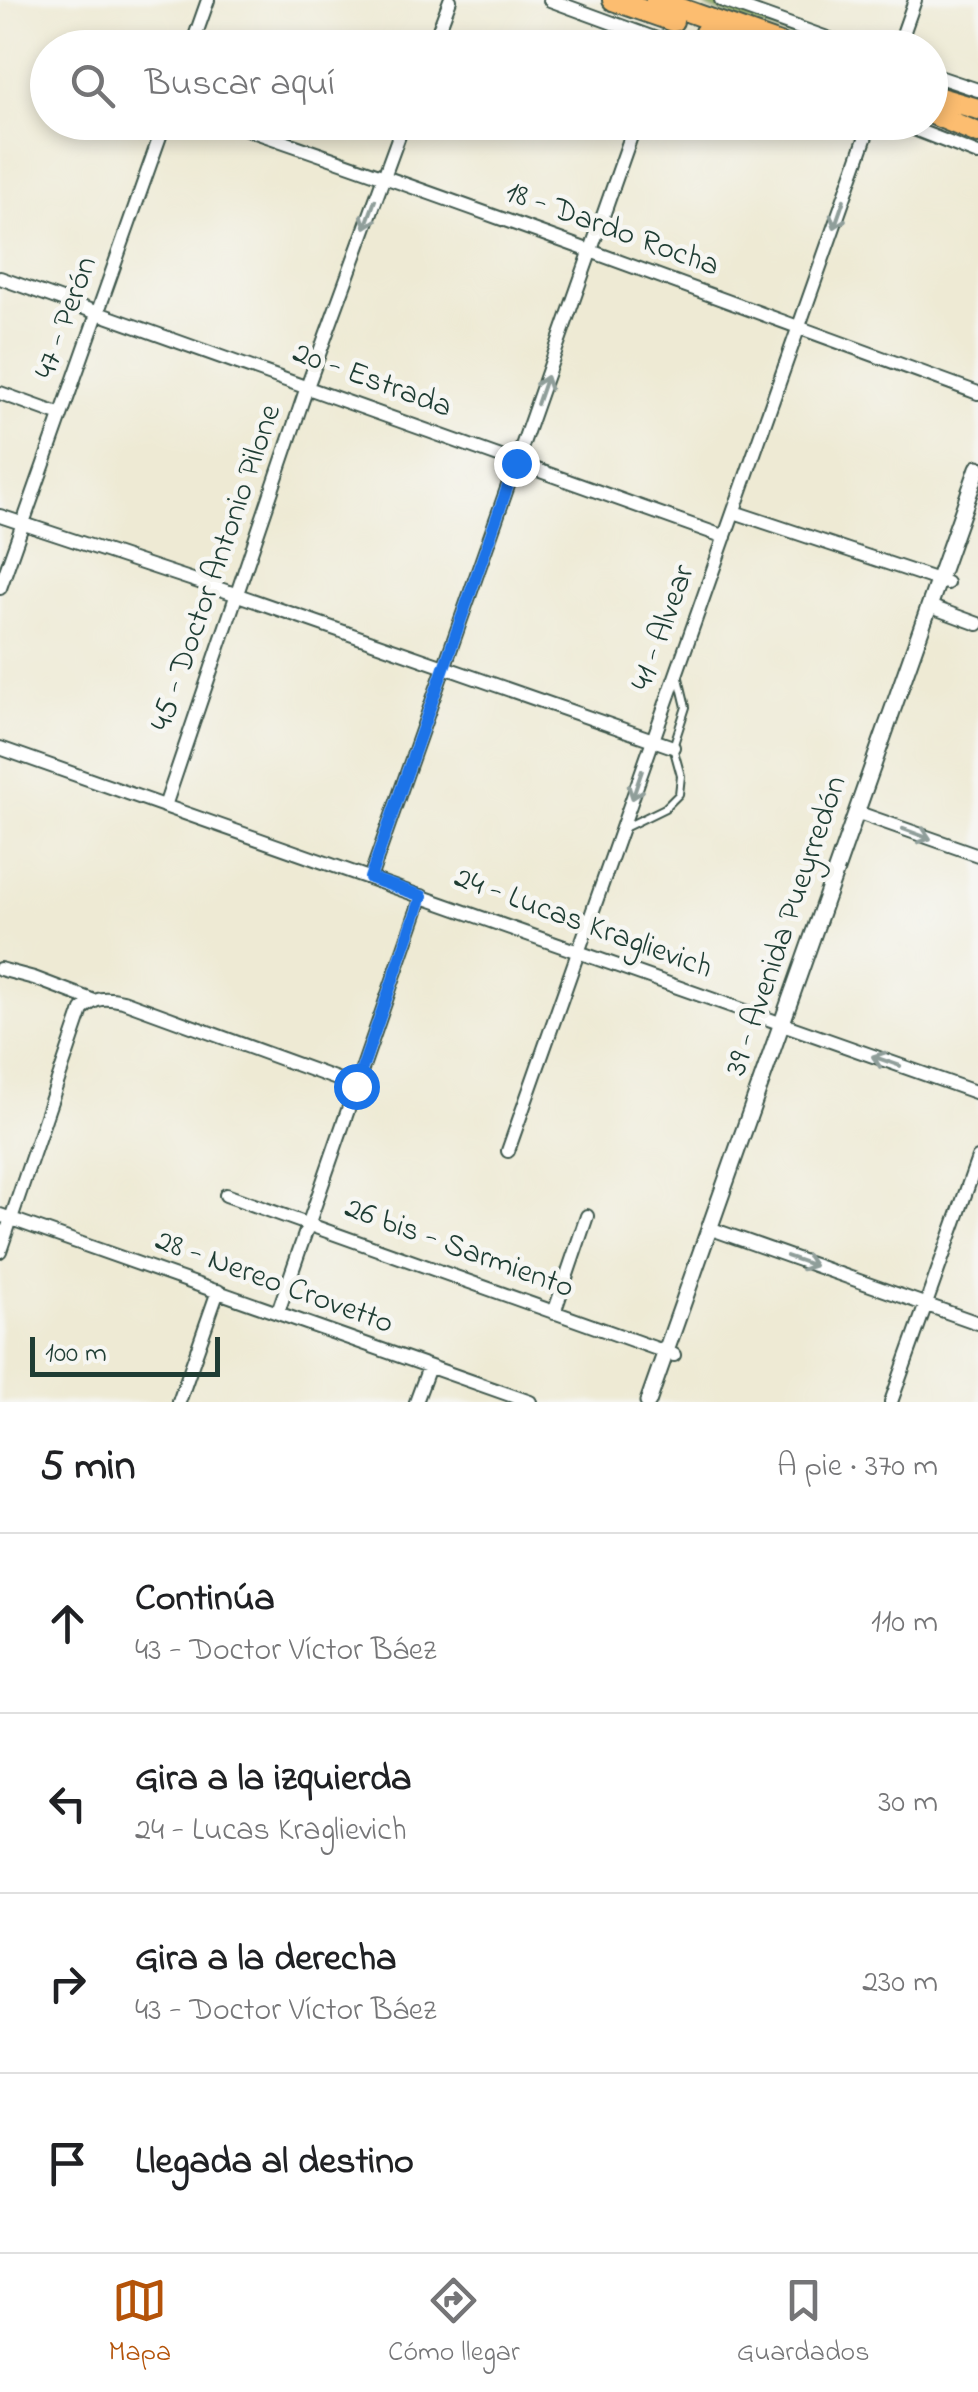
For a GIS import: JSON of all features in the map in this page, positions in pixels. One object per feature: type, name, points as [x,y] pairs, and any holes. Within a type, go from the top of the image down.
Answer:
[{"type":"main road","points":[[613,0],[676,9],[738,30]]},
{"type":"main road","points":[[656,0],[715,30]]},
{"type":"main road","points":[[948,100],[978,109]]},
{"type":"main road","points":[[948,121],[978,132]]},
{"type":"street","points":[[198,30],[208,0]]},
{"type":"street","points":[[439,30],[450,0]]},
{"type":"street","points":[[550,0],[626,30]]},
{"type":"street","points":[[720,0],[804,30]]},
{"type":"street","points":[[904,30],[915,0]]},
{"type":"street","points":[[948,80],[978,90]]},
{"type":"street","name":"47 - Perón","points":[[0,588],[159,140]]},
{"type":"street","name":"18 - Dardo Rocha","points":[[279,140],[978,392]]},
{"type":"street","name":"45 - Doctor Antonio Pilone","points":[[166,806],[307,387],[397,140]]},
{"type":"street","points":[[370,878],[630,140]]},
{"type":"street","name":"41 - Alvear","points":[[508,1151],[866,140]]},
{"type":"street","points":[[942,140],[978,154]]},
{"type":"street","name":"20 - Estrada","points":[[0,278],[725,537]]},
{"type":"street","points":[[0,393],[62,415]]},
{"type":"street","name":"39 - Avenida Pueyrredón","points":[[943,581],[978,468]]},
{"type":"street","name":"39 - Avenida Pueyrredón","points":[[648,1402],[670,1354],[933,608],[978,494]]},
{"type":"street","points":[[734,512],[943,581]]},
{"type":"street","points":[[0,516],[673,748]]},
{"type":"street","points":[[933,608],[978,624]]},
{"type":"street","name":"24 - Lucas Kraglievich","points":[[0,748],[978,1093]]},
{"type":"street","points":[[862,814],[978,855]]},
{"type":"street","points":[[278,1312],[422,896]]},
{"type":"street","points":[[0,969],[99,999],[123,1002],[356,1086]]},
{"type":"street","points":[[0,1251],[5,1217],[82,1010],[99,999]]},
{"type":"street","points":[[891,1402],[978,1158]]},
{"type":"street","name":"26 bis - Sarmiento","points":[[226,1195],[670,1354]]},
{"type":"street","points":[[554,1312],[588,1216]]},
{"type":"street","name":"28 - Nereo Crovetto","points":[[5,1217],[530,1402]]},
{"type":"street","points":[[714,1230],[978,1323]]},
{"type":"street","points":[[179,1402],[218,1291]]},
{"type":"street","name":"39 - Avenida Pueyrredón","points":[[658,1402],[670,1354]]},
{"type":"street","points":[[416,1402],[428,1367]]},
{"type":"lane","points":[[622,829],[665,808],[680,794],[681,776],[673,748],[686,707],[677,672]]},
{"type":"green space","points":[[710,1],[791,30],[771,30],[707,7]]},
{"type":"route","points":[[356,1086],[422,896],[370,878],[516,463]]}]
